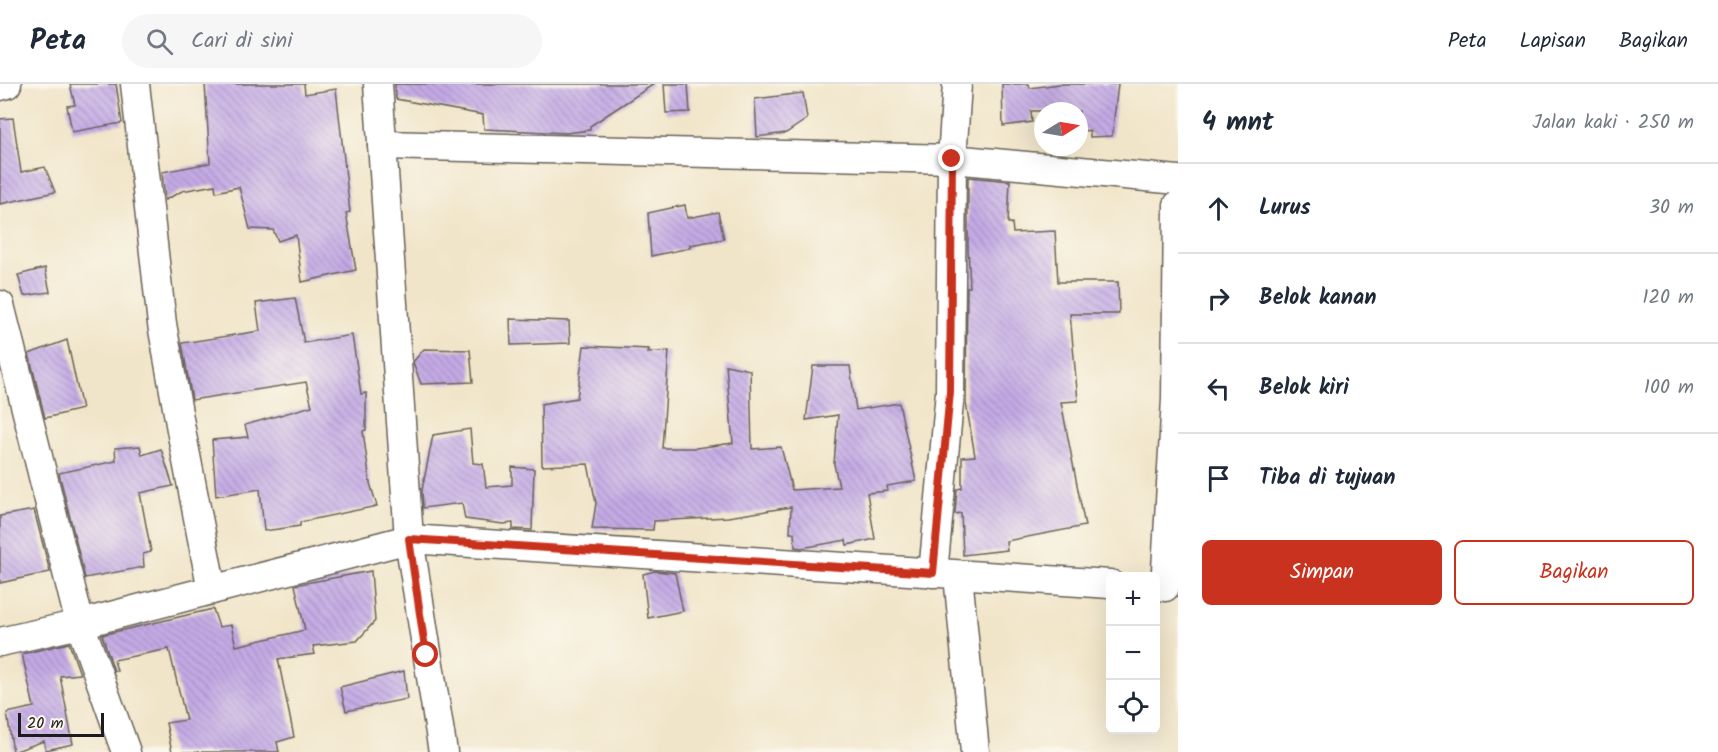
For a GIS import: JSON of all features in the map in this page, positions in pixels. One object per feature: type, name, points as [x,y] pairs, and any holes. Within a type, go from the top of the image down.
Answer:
[{"type":"street","points":[[0,86],[7,84]]},
{"type":"street","points":[[135,84],[162,324],[212,590]]},
{"type":"street","points":[[378,84],[409,539],[443,752]]},
{"type":"street","points":[[957,84],[952,159],[946,574],[975,752]]},
{"type":"street","points":[[382,145],[952,159],[1178,180]]},
{"type":"street","points":[[1166,587],[1176,399],[1178,206]]},
{"type":"street","points":[[0,305],[80,624],[126,752]]},
{"type":"street","points":[[0,642],[80,624],[409,539],[1106,584]]},
{"type":"building","points":[[70,84],[116,84],[122,123],[72,132],[67,106],[75,105]]},
{"type":"building","points":[[205,84],[304,84],[305,94],[336,89],[350,212],[346,213],[356,270],[302,282],[296,235],[278,241],[273,230],[250,229],[239,187],[216,192],[215,185],[182,191],[165,200],[162,172],[210,163]]},
{"type":"building","points":[[395,84],[654,84],[590,126],[590,130],[566,133],[484,129],[483,115],[396,99]]},
{"type":"building","points":[[664,84],[688,84],[690,112],[666,113]]},
{"type":"building","points":[[1002,84],[1029,84],[1030,88],[1060,84],[1118,84],[1112,136],[1090,137],[1088,102],[1034,102],[1034,111],[1031,111],[1032,122],[1003,126]]},
{"type":"building","points":[[803,93],[807,119],[786,133],[757,137],[755,99]]},
{"type":"building","points":[[13,118],[21,172],[45,167],[55,192],[0,204],[0,119]]},
{"type":"building","points":[[968,177],[1010,181],[1008,223],[1012,223],[1013,233],[1055,231],[1058,282],[1118,282],[1119,314],[1070,314],[1078,401],[1061,402],[1085,526],[1006,541],[1007,550],[963,555],[961,513],[955,514],[957,489],[962,488],[962,457],[975,456],[966,403],[967,287],[970,287]]},
{"type":"building","points":[[685,205],[687,218],[718,212],[724,239],[690,245],[690,248],[651,256],[648,213]]},
{"type":"building","points":[[45,268],[50,292],[24,296],[18,275]]},
{"type":"building","points":[[295,298],[304,343],[352,335],[361,394],[366,393],[366,430],[363,431],[370,483],[377,506],[300,522],[300,526],[264,531],[260,489],[216,496],[212,440],[248,437],[245,425],[312,406],[306,382],[192,400],[182,343],[260,331],[256,303]]},
{"type":"building","points":[[510,319],[569,321],[570,343],[511,345]]},
{"type":"building","points":[[67,340],[82,409],[45,418],[29,354]]},
{"type":"building","points":[[584,346],[649,349],[648,353],[669,351],[662,448],[696,448],[733,443],[726,365],[750,370],[752,449],[781,447],[792,490],[839,487],[834,464],[838,415],[806,420],[813,366],[850,366],[856,410],[899,403],[916,481],[887,486],[888,491],[867,493],[875,539],[847,545],[846,540],[802,548],[795,547],[794,533],[790,533],[791,507],[728,517],[654,521],[653,530],[592,529],[596,503],[588,464],[542,466],[541,404],[577,398]]},
{"type":"building","points":[[424,349],[470,350],[473,382],[421,384],[413,362]]},
{"type":"building","points":[[470,429],[473,463],[483,464],[486,487],[512,485],[512,467],[534,469],[532,530],[513,529],[513,523],[503,524],[465,519],[462,503],[423,508],[422,490],[433,435]]},
{"type":"building","points":[[140,446],[142,455],[161,449],[173,486],[140,493],[151,552],[143,554],[144,567],[85,578],[59,473],[116,461],[115,448]]},
{"type":"building","points":[[34,510],[50,572],[0,583],[0,516]]},
{"type":"building","points":[[371,571],[375,621],[357,641],[313,646],[315,654],[278,659],[294,737],[277,742],[279,752],[172,752],[166,723],[186,720],[169,649],[114,660],[117,671],[114,671],[102,635],[213,609],[219,627],[231,625],[236,646],[305,630],[295,585]]},
{"type":"building","points":[[655,571],[675,573],[683,611],[648,618],[643,574]]},
{"type":"building","points":[[69,643],[80,674],[60,676],[73,744],[46,750],[44,741],[13,752],[7,713],[34,707],[22,654]]},
{"type":"building","points":[[404,671],[407,699],[346,711],[340,687]]},
{"type":"route","points":[[426,655],[409,539],[933,573],[950,392],[952,159]]}]
